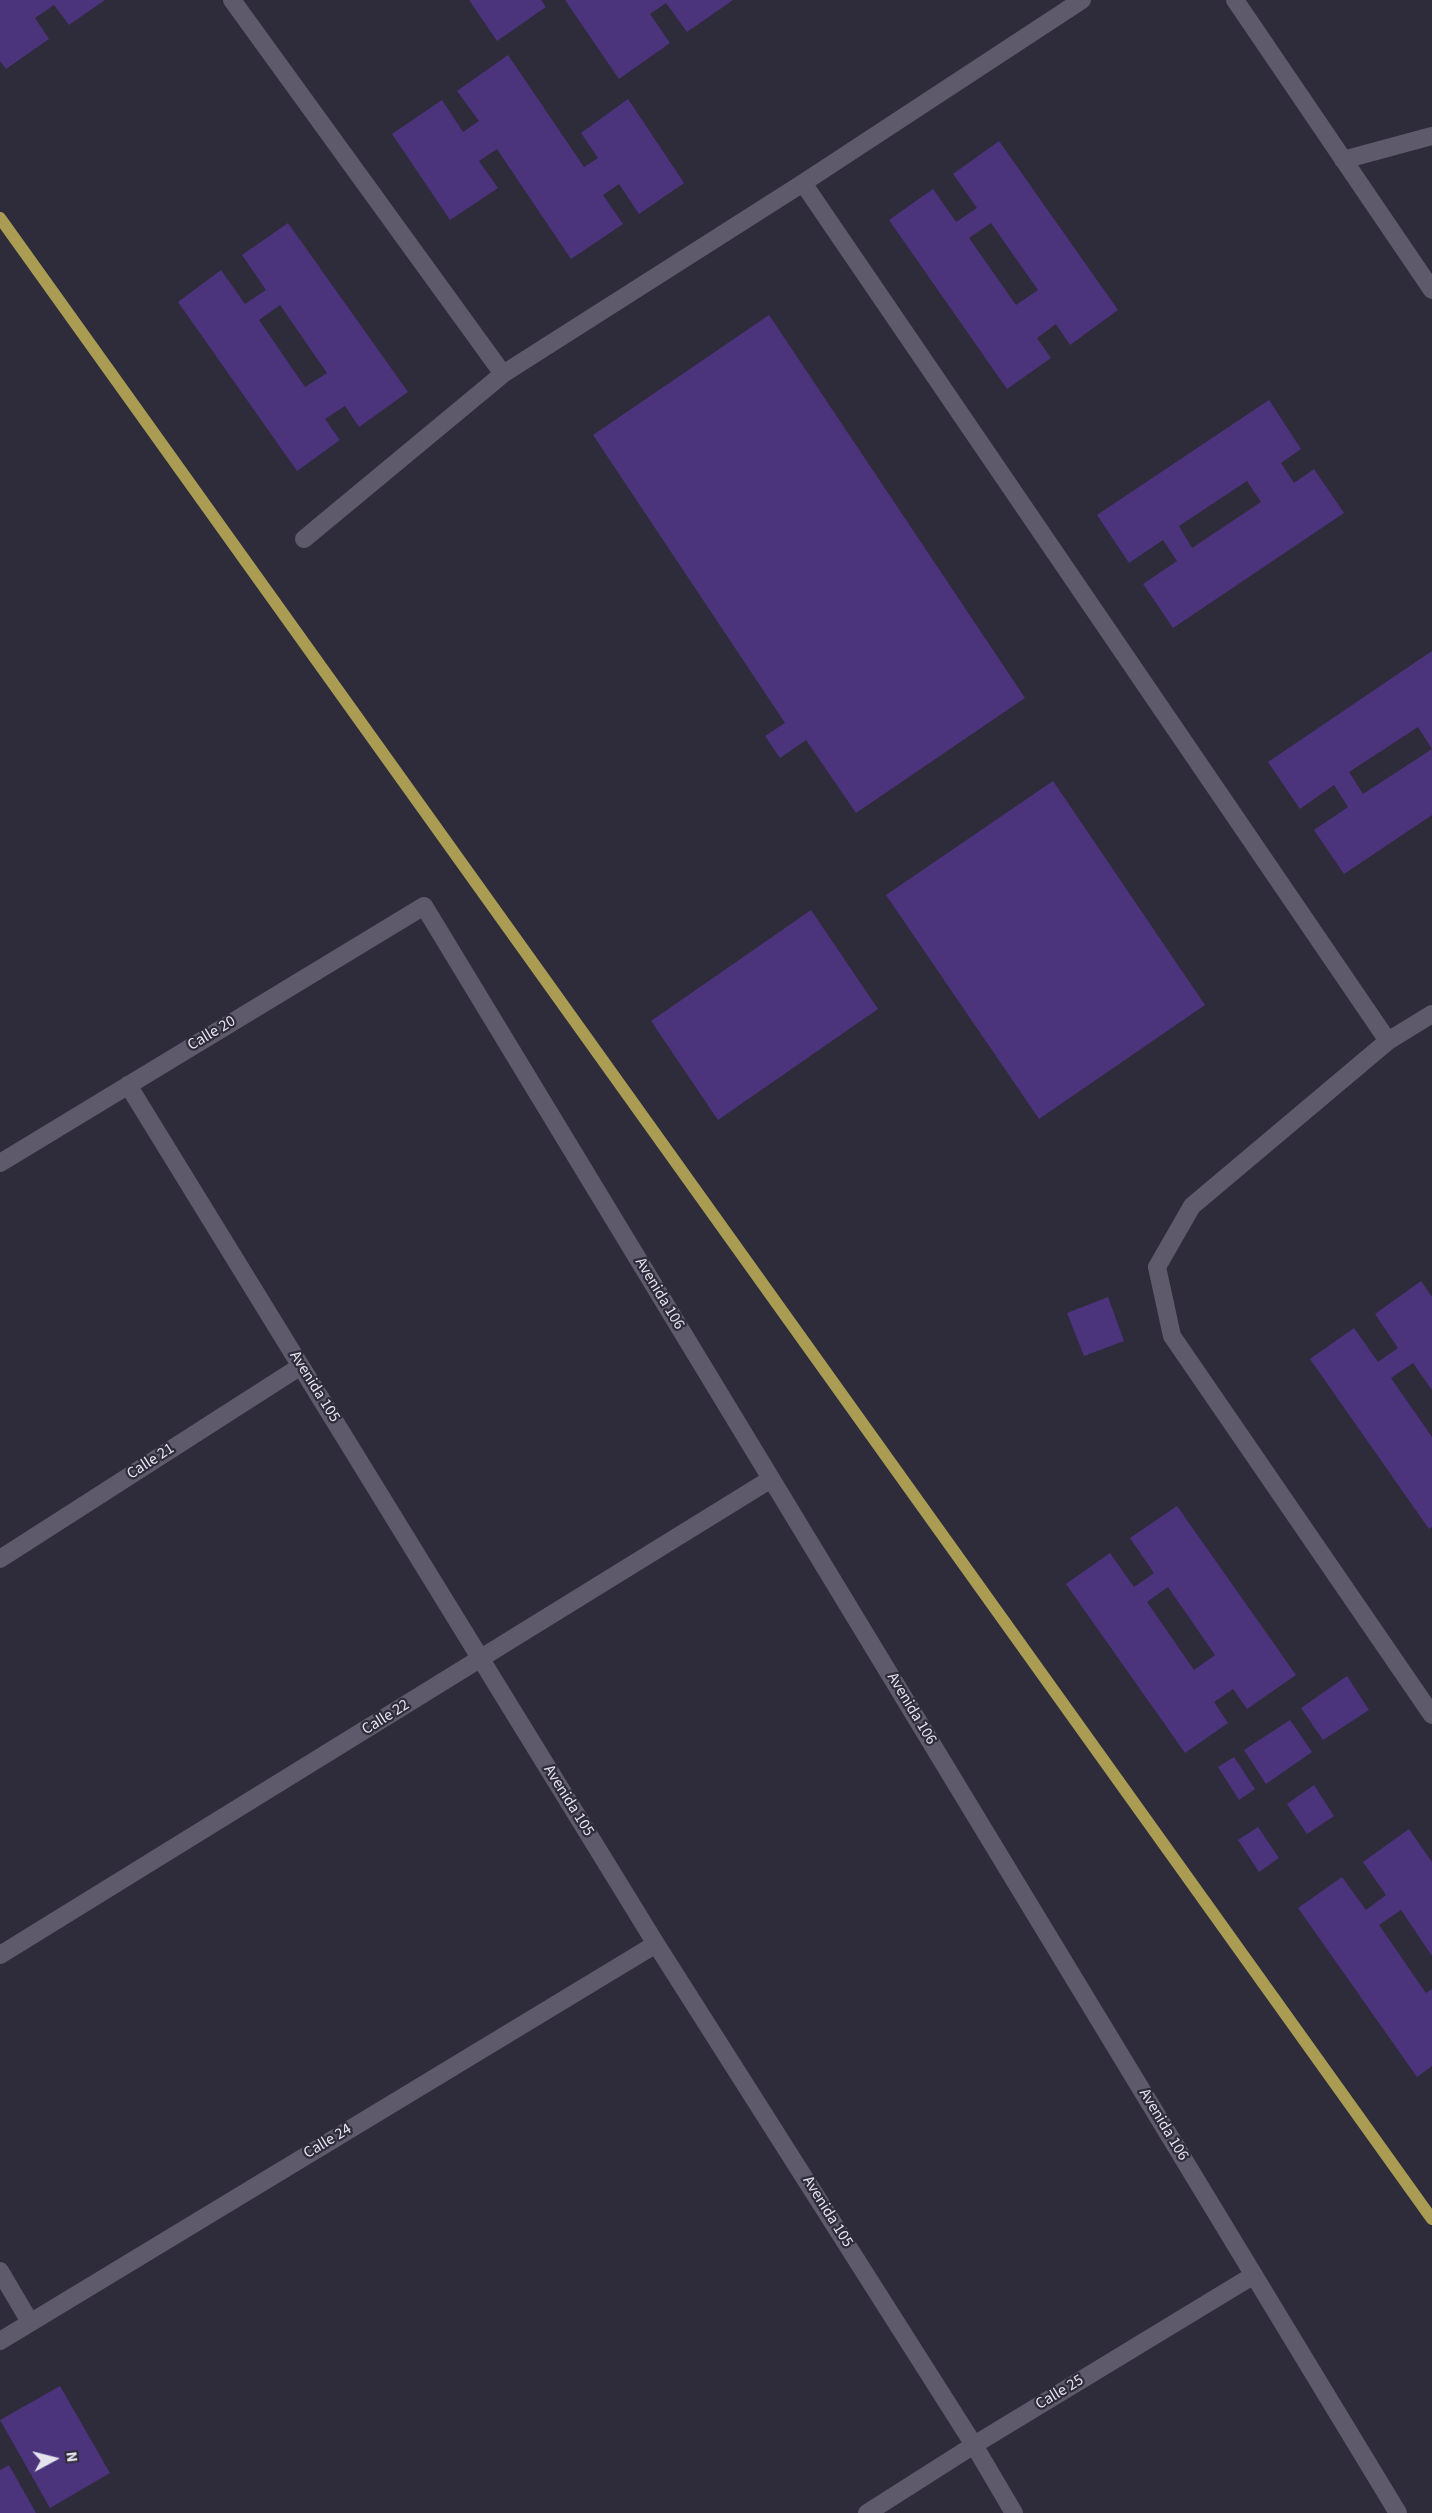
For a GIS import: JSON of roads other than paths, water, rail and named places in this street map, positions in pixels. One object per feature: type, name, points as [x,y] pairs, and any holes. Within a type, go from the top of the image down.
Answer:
[{"type":"street","points":[[232,0],[503,374]]},
{"type":"street","points":[[304,539],[503,374],[803,183],[1082,0]]},
{"type":"street","points":[[1235,0],[1432,290]]},
{"type":"street","points":[[1343,160],[1432,136]]},
{"type":"street","points":[[803,183],[1388,1041]]},
{"type":"street","name":"Calle 20","points":[[0,1163],[424,906]]},
{"type":"street","name":"Avenida 106","points":[[424,906],[1398,2513]]},
{"type":"street","points":[[1432,1014],[1388,1041],[1192,1206],[1157,1267],[1172,1336],[1432,1714]]},
{"type":"street","name":"Avenida 105","points":[[128,1085],[656,1944],[974,2445],[1014,2513]]},
{"type":"street","name":"Calle 21","points":[[0,1559],[301,1366]]},
{"type":"street","name":"Calle 22","points":[[0,1955],[771,1479]]},
{"type":"street","name":"Calle 24","points":[[0,2341],[656,1944]]},
{"type":"street","points":[[0,2271],[30,2322]]},
{"type":"street","name":"Calle 25","points":[[867,2513],[974,2445],[1254,2276]]},
{"type":"waterway","points":[[0,218],[1432,2219]]}]
